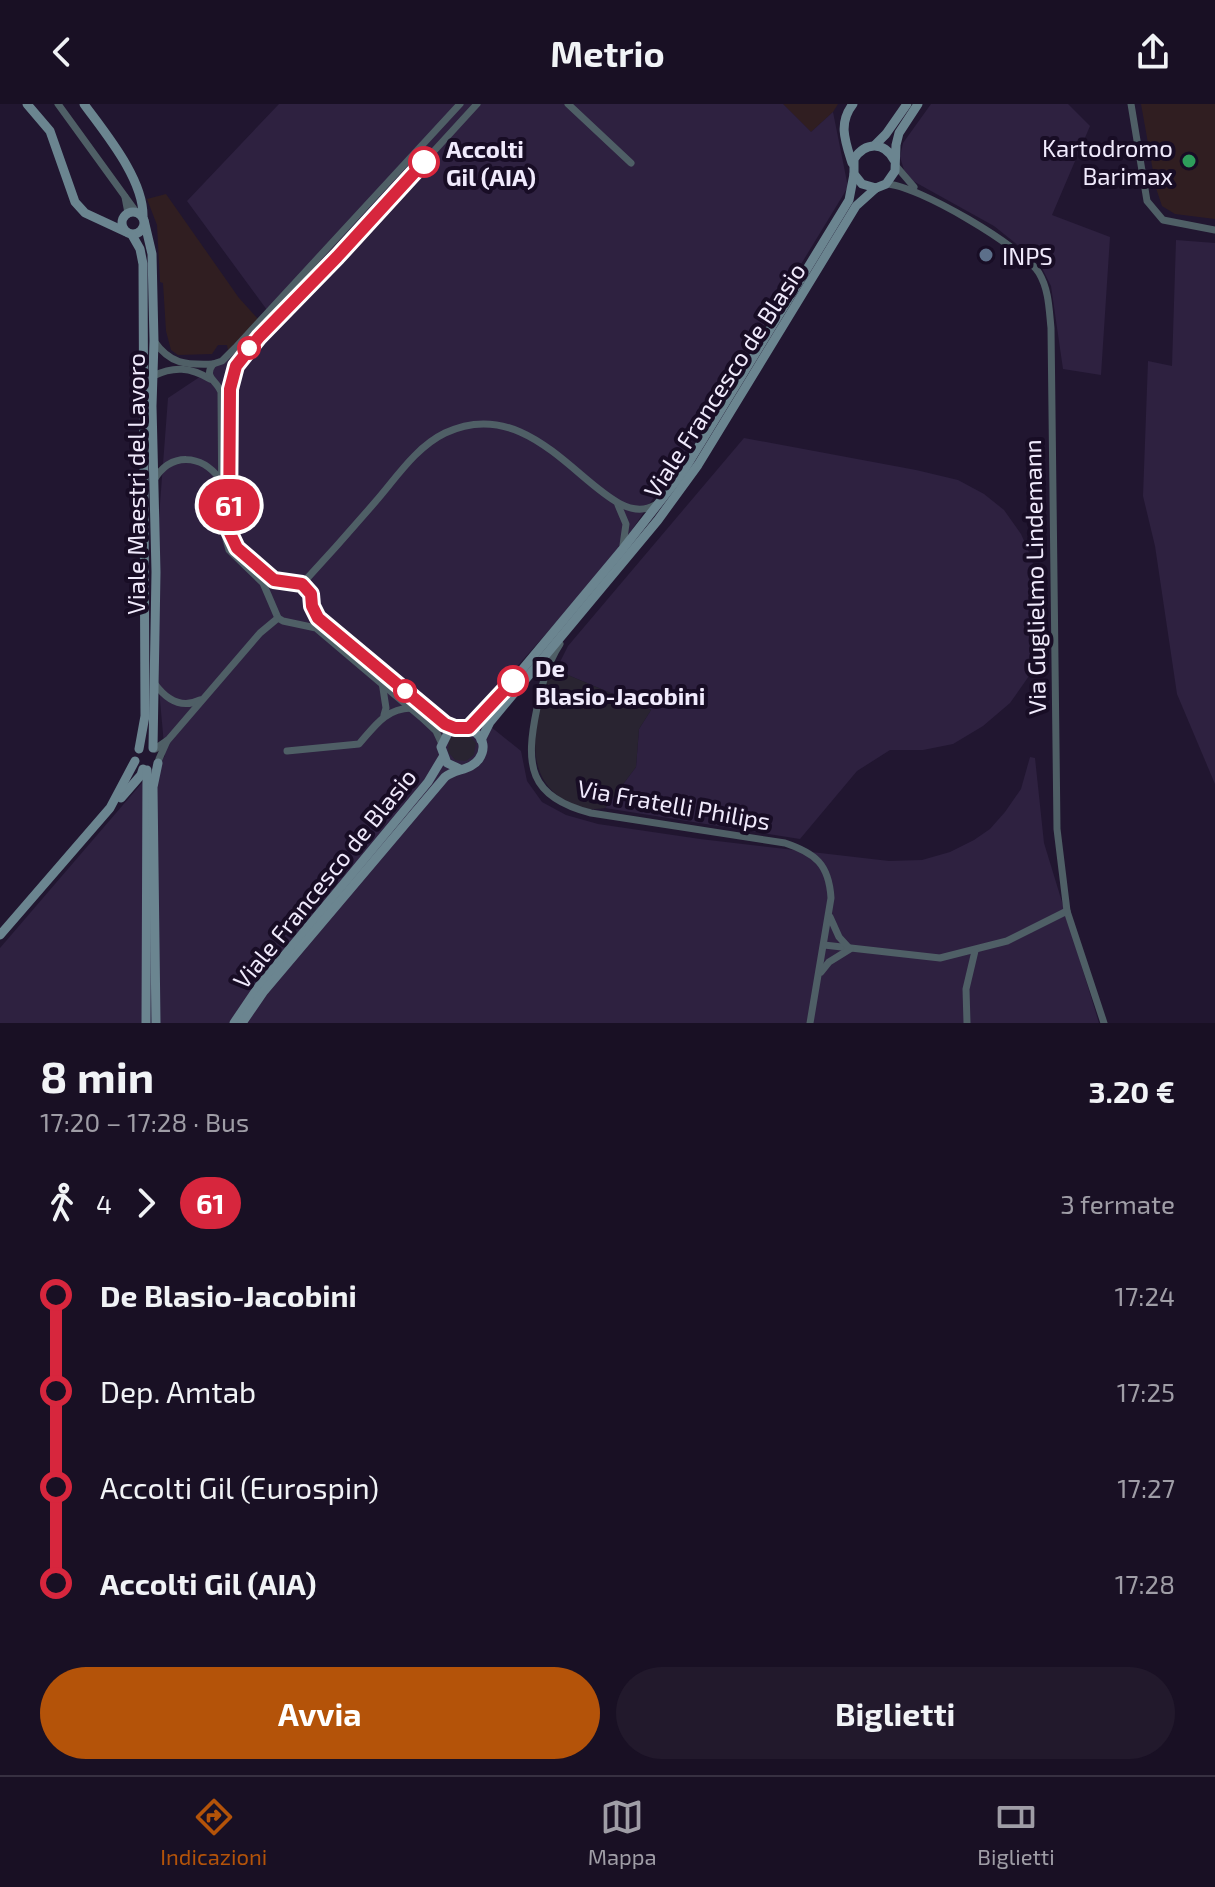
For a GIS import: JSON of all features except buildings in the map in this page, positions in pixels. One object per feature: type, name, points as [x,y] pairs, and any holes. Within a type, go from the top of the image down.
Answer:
[{"type":"street","points":[[27,104],[50,131],[75,202],[85,213],[129,234],[143,230],[124,195],[58,104]]},
{"type":"street","name":"Viale Maestri del Lavoro","points":[[84,104],[129,170],[141,202],[138,216],[152,254],[156,1023]]},
{"type":"street","points":[[154,341],[171,359],[213,364],[222,361],[460,104]]},
{"type":"street","points":[[153,376],[179,368],[224,385],[250,346],[337,257],[477,104]]},
{"type":"street","points":[[568,104],[631,163]]},
{"type":"street","points":[[853,104],[845,114],[844,140],[853,170],[862,184],[876,188],[886,184],[895,171],[899,133],[918,104]]},
{"type":"street","points":[[853,170],[856,154],[886,134],[907,104]]},
{"type":"street","points":[[1131,104],[1147,201],[1155,213],[1163,220],[1179,225],[1215,230]]},
{"type":"street","points":[[843,125],[851,139],[887,149],[894,162]]},
{"type":"street","name":"Via Guglielmo Lindemann","points":[[894,162],[919,191],[1027,259],[1039,274],[1047,292],[1051,328],[1057,829],[1067,911],[1104,1023]]},
{"type":"street","name":"Viale Francesco de Blasio","points":[[469,728],[500,696],[622,550],[707,436],[849,200],[853,170]]},
{"type":"street","name":"Via Guglielmo Lindemann","points":[[886,184],[919,191]]},
{"type":"street","name":"Viale Francesco de Blasio","points":[[481,740],[490,722],[658,520],[698,465],[856,206],[876,188]]},
{"type":"street","points":[[129,234],[122,225],[138,216]]},
{"type":"street","name":"Viale Maestri del Lavoro","points":[[129,234],[140,249],[143,264],[145,716],[139,749]]},
{"type":"street","points":[[222,361],[228,364],[232,376],[229,531],[237,548],[274,580],[302,584],[311,594],[318,618],[445,724],[469,728],[481,740],[482,752],[477,763],[460,769],[453,767],[443,757],[436,731],[382,682],[316,628],[278,618],[271,606],[271,599],[275,589],[284,582]]},
{"type":"street","points":[[213,364],[209,371],[221,392],[222,525],[226,544],[235,557],[263,583],[271,599]]},
{"type":"street","points":[[302,584],[418,452],[443,434],[467,425],[505,426],[532,436],[618,505],[640,511],[663,499]]},
{"type":"street","points":[[154,480],[169,463],[190,460],[208,466],[221,481]]},
{"type":"street","points":[[618,505],[626,524],[622,550]]},
{"type":"street","points":[[296,622],[306,617],[312,606]]},
{"type":"street","name":"Via Fratelli Philips","points":[[578,616],[552,656],[541,690],[530,747],[531,760],[541,785],[561,804],[591,813],[785,843],[815,857],[827,874],[831,898],[810,1023]]},
{"type":"street","points":[[0,935],[145,770],[154,768],[156,754],[260,633],[278,618]]},
{"type":"street","points":[[287,751],[359,744],[384,715],[386,708],[382,682]]},
{"type":"street","points":[[155,684],[162,693],[177,702],[195,703],[205,696]]},
{"type":"street","points":[[384,715],[400,708],[411,708]]},
{"type":"street","points":[[441,742],[455,728]]},
{"type":"street","points":[[110,808],[139,749],[146,746],[156,754]]},
{"type":"street","name":"Viale Francesco de Blasio","points":[[234,1023],[259,986],[428,782],[443,757]]},
{"type":"street","points":[[135,761],[145,770],[146,1023]]},
{"type":"street","name":"Viale Francesco de Blasio","points":[[242,1023],[264,991],[445,777],[460,769]]},
{"type":"street","points":[[824,945],[925,958],[975,951],[1007,941],[1067,911]]},
{"type":"street","points":[[829,914],[839,937],[850,949]]},
{"type":"street","points":[[820,973],[829,962],[850,949]]},
{"type":"street","points":[[967,1023],[966,989],[975,951]]},
{"type":"shaded area","points":[[279,104],[783,104],[811,132],[833,112],[848,187],[708,417],[613,558],[475,714],[521,751],[527,781],[542,802],[566,815],[598,824],[700,839],[889,861],[922,860],[950,852],[990,829],[1021,789],[1030,757],[1035,758],[1044,843],[1099,1023],[0,1023],[0,948],[165,756],[159,689],[159,517],[168,398],[278,325],[187,201]]},
{"type":"shaded area","points":[[783,104],[838,104],[811,132]]},
{"type":"shaded area","points":[[931,104],[1068,104],[1090,126],[1052,215],[1110,237],[1101,375],[1063,369],[1051,286],[1039,262],[994,226],[913,181],[904,170],[900,157],[903,143]]},
{"type":"shaded area","points":[[1141,104],[1215,104],[1215,219],[1175,214],[1162,206]]},
{"type":"shaded area","points":[[166,194],[239,298],[259,320],[228,350],[227,345],[218,345],[212,354],[178,355],[171,350],[166,331],[163,283],[160,282],[157,225],[147,199]]},
{"type":"shaded area","points":[[1176,240],[1215,243],[1215,784],[1177,694],[1155,546],[1143,496],[1148,361],[1172,366]]},
{"type":"shaded area","points":[[744,438],[958,480],[984,494],[1004,510],[1021,534],[1032,559],[1038,596],[1040,624],[1036,651],[1029,676],[1010,703],[983,726],[953,744],[923,750],[890,750],[857,771],[800,839],[605,808],[636,767],[639,729],[651,710],[556,670],[568,646]]},
{"type":"shaded area","points":[[556,670],[651,710],[639,729],[636,767],[605,808],[588,809],[568,802],[549,788],[541,774],[536,758],[537,722],[550,671]]},
{"type":"shaded area","points":[[459,733],[468,734],[476,743],[474,755],[466,761],[455,760],[448,752],[449,739]]},
{"type":"bus line","name":"61","points":[[424,162],[259,337],[236,366],[230,380],[229,531],[237,548],[278,583],[297,582],[307,588],[318,618],[445,724],[469,728],[513,681]]},
{"type":"place","name":"Kartodromo Barimax","points":[[1189,161]]},
{"type":"place","name":"Accolti Gil (AIA)","points":[[424,162]]},
{"type":"place","name":"INPS","points":[[986,255]]},
{"type":"place","name":"De Blasio-Jacobini","points":[[513,681]]}]
